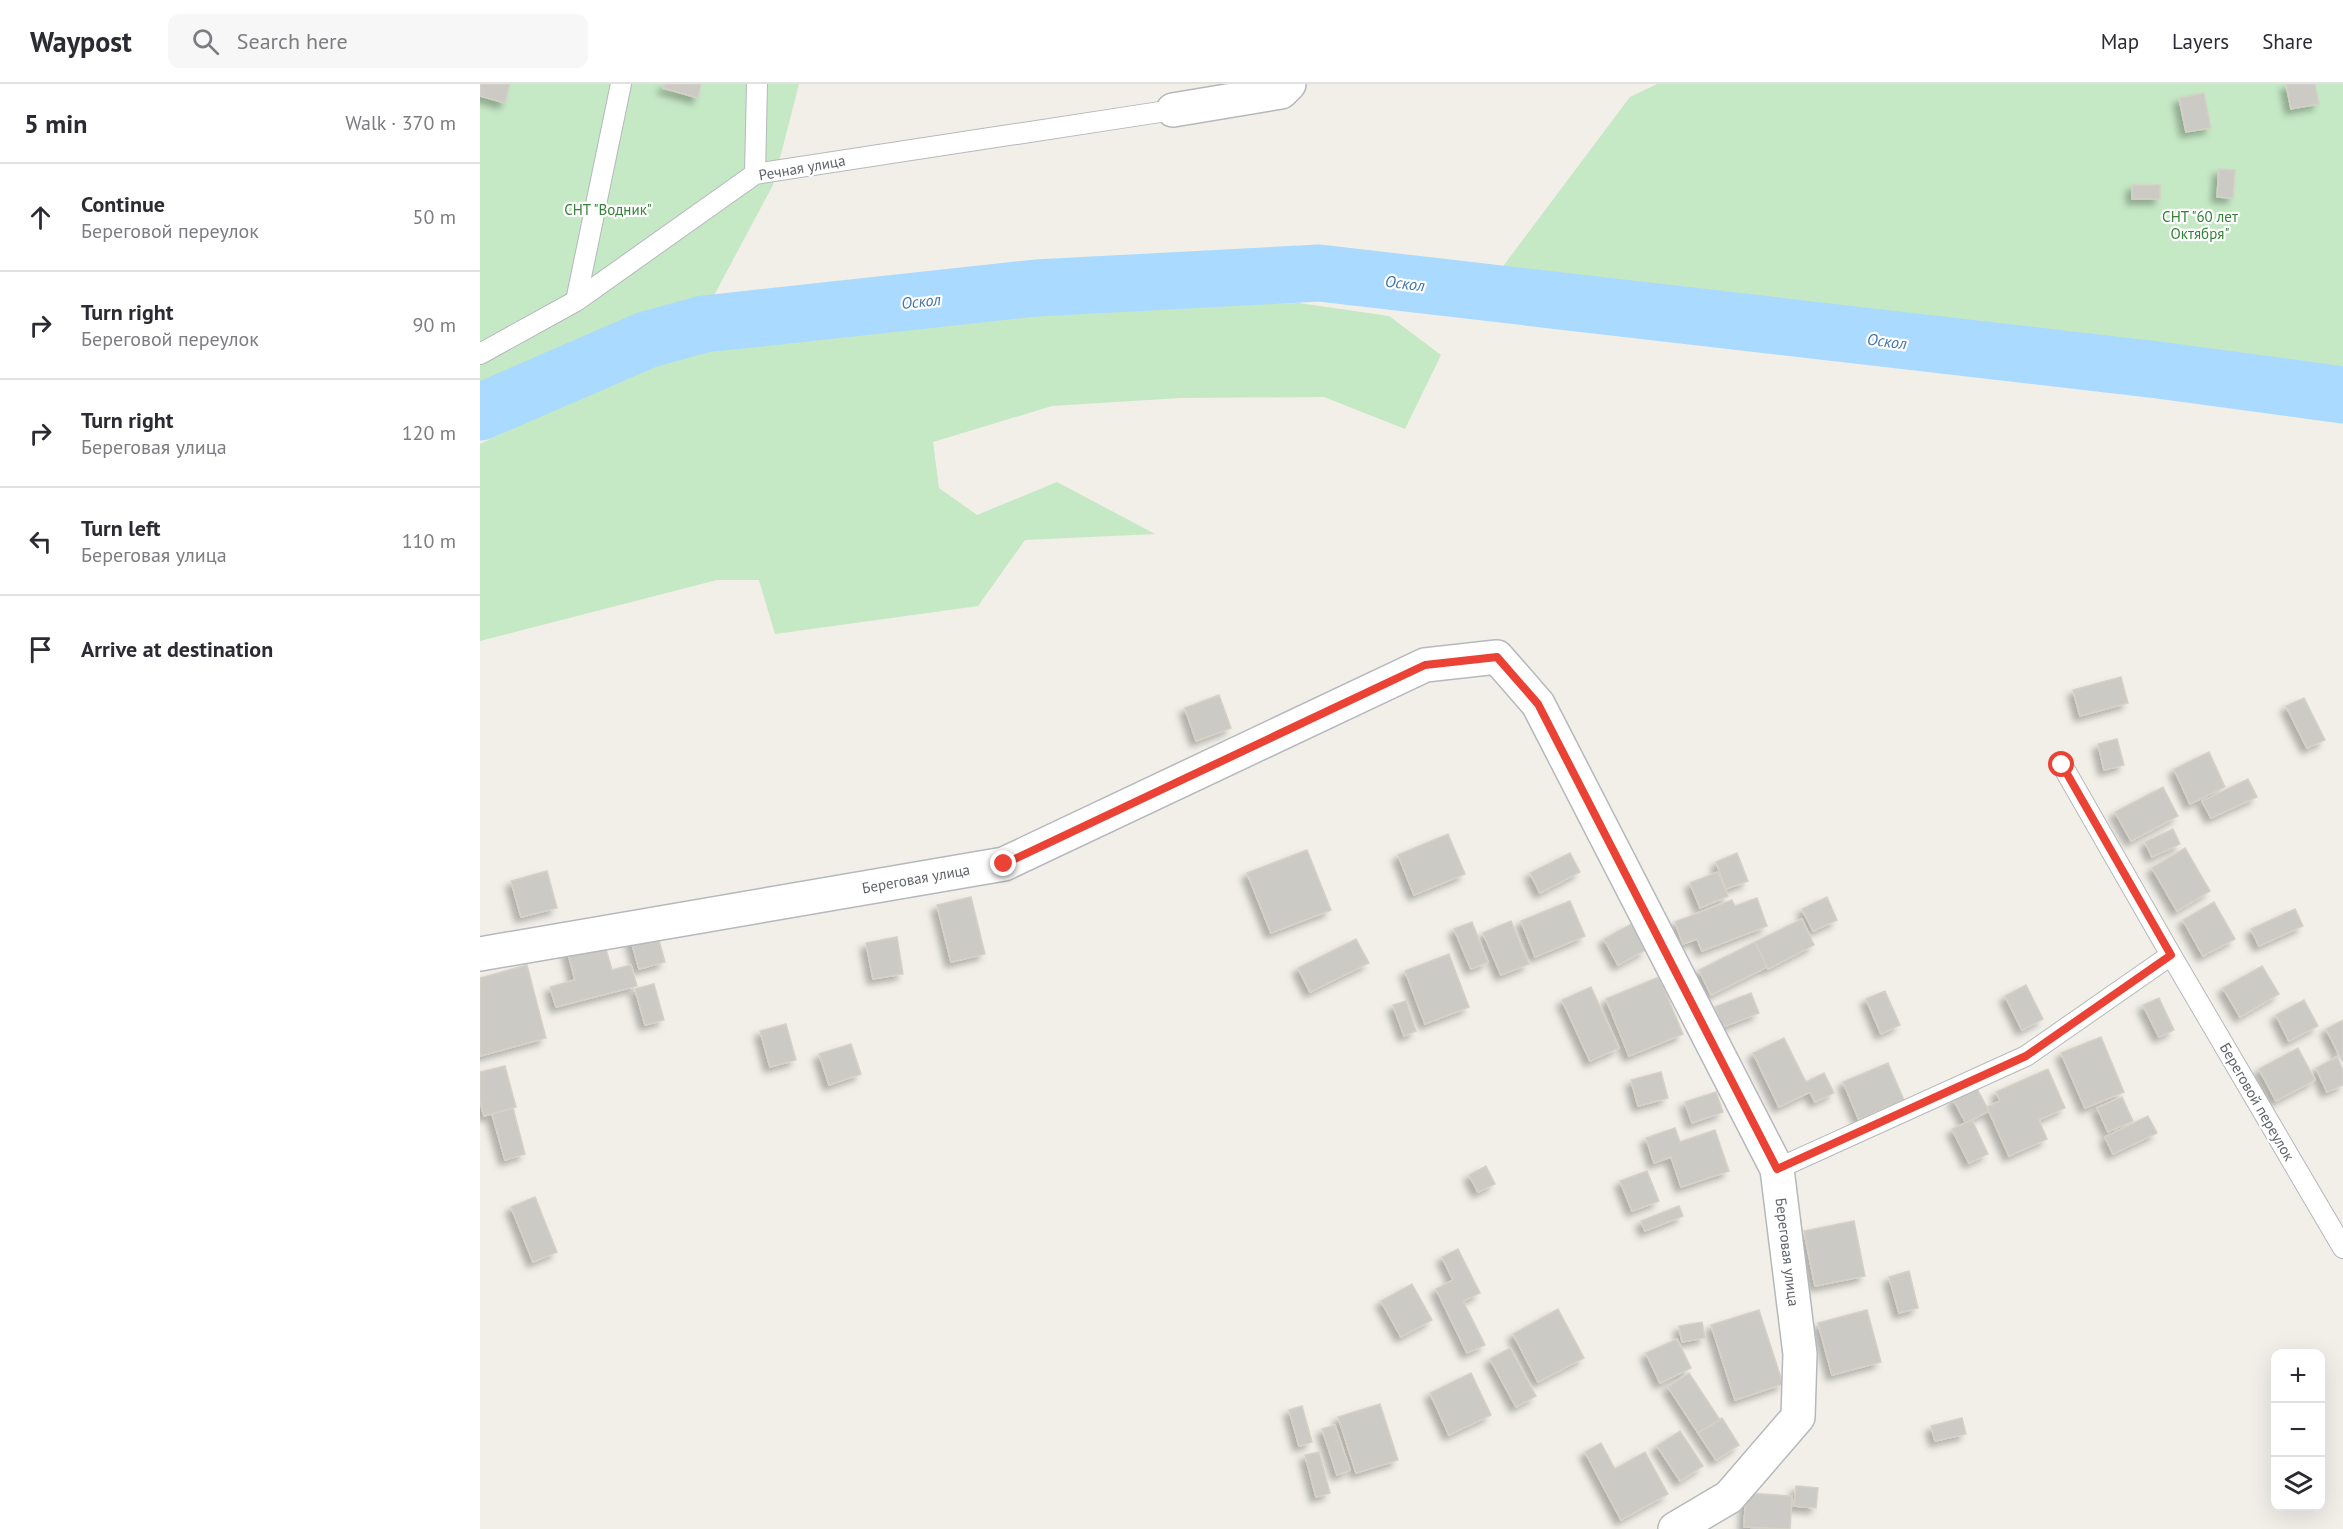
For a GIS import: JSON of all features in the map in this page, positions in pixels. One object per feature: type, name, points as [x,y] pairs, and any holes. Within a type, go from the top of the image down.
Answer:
[{"type":"street","points":[[1173,110],[1281,92],[1288,84]]},
{"type":"street","name":"Береговая улица","points":[[480,954],[1004,864],[1425,665],[1497,657],[1538,704],[1777,1169],[1800,1354],[1798,1417],[1729,1497],[1676,1529]]},
{"type":"lane","points":[[576,301],[621,84]]},
{"type":"lane","points":[[755,174],[758,84]]},
{"type":"lane","name":"Речная улица","points":[[480,354],[576,301],[755,174],[1173,110]]},
{"type":"lane","name":"Береговой переулок","points":[[2062,765],[2343,1248]]},
{"type":"lane","points":[[1777,1169],[2026,1056],[2171,955]]},
{"type":"green space","name":"СНТ \"Водник\"","points":[[480,84],[799,84],[773,185],[703,316],[645,331],[480,399]]},
{"type":"green space","name":"СНТ \"60 лет Октября\"","points":[[1657,84],[2343,84],[2343,387],[1495,277],[1630,97]]},
{"type":"green space","points":[[1299,303],[1389,316],[1441,355],[1405,429],[1324,397],[1180,398],[1052,406],[933,442],[939,488],[977,515],[1057,482],[1155,534],[1025,540],[978,606],[775,634],[759,580],[717,580],[480,641],[480,444],[644,365],[709,350],[1032,310]]},
{"type":"building","points":[[480,84],[510,84],[505,103],[480,96]]},
{"type":"building","points":[[665,84],[701,84],[698,98],[663,88]]},
{"type":"building","points":[[2286,84],[2315,84],[2319,104],[2291,109]]},
{"type":"building","points":[[2204,93],[2211,128],[2186,132],[2179,98]]},
{"type":"building","points":[[2219,169],[2235,170],[2233,198],[2217,197]]},
{"type":"building","points":[[2132,185],[2160,185],[2160,199],[2132,199]]},
{"type":"building","points":[[2121,677],[2128,703],[2080,716],[2073,690]]},
{"type":"building","points":[[1219,695],[1231,728],[1196,741],[1185,708]]},
{"type":"building","points":[[2304,698],[2325,740],[2307,748],[2286,706]]},
{"type":"building","points":[[2117,739],[2124,765],[2104,770],[2098,744]]},
{"type":"building","points":[[2209,752],[2225,787],[2190,804],[2174,769]]},
{"type":"building","points":[[2248,779],[2257,797],[2211,818],[2202,801]]},
{"type":"building","points":[[2163,787],[2178,816],[2131,841],[2115,812]]},
{"type":"building","points":[[2173,829],[2180,844],[2152,857],[2145,842]]},
{"type":"building","points":[[1448,834],[1465,874],[1414,895],[1398,855]]},
{"type":"building","points":[[2185,848],[2210,891],[2177,911],[2152,868]]},
{"type":"building","points":[[1307,850],[1331,910],[1271,933],[1247,873]]},
{"type":"building","points":[[1570,853],[1580,872],[1540,893],[1530,873]]},
{"type":"building","points":[[1737,853],[1748,881],[1726,889],[1716,862]]},
{"type":"building","points":[[547,871],[557,908],[521,917],[511,881]]},
{"type":"building","points":[[1718,872],[1728,896],[1700,908],[1690,883]]},
{"type":"building","points":[[971,897],[985,954],[951,962],[937,905]]},
{"type":"building","points":[[1827,897],[1837,920],[1813,931],[1802,909]]},
{"type":"building","points":[[1757,898],[1767,926],[1702,951],[1697,939],[1683,944],[1675,922],[1732,900],[1735,906]]},
{"type":"building","points":[[1570,901],[1585,936],[1535,957],[1521,921]]},
{"type":"building","points":[[2214,902],[2235,939],[2203,956],[2183,920]]},
{"type":"building","points":[[2295,909],[2303,926],[2259,946],[2251,929]]},
{"type":"building","points":[[1802,919],[1814,945],[1768,969],[1755,942]]},
{"type":"building","points":[[1511,921],[1529,964],[1501,975],[1483,933]]},
{"type":"building","points":[[1472,922],[1488,962],[1471,969],[1454,929]]},
{"type":"building","points":[[1631,924],[1646,950],[1618,965],[1604,939]]},
{"type":"building","points":[[655,926],[665,962],[639,969],[629,933]]},
{"type":"building","points":[[897,937],[903,974],[873,979],[866,943]]},
{"type":"building","points":[[603,939],[612,970],[631,965],[637,986],[556,1007],[550,987],[575,980],[567,949]]},
{"type":"building","points":[[1356,939],[1369,963],[1310,992],[1298,968]]},
{"type":"building","points":[[1755,942],[1767,967],[1711,995],[1699,970]]},
{"type":"building","points":[[1449,954],[1469,1007],[1425,1024],[1405,971]]},
{"type":"building","points":[[527,965],[546,1038],[480,1056],[480,978]]},
{"type":"building","points":[[2262,966],[2279,994],[2240,1017],[2223,988]]},
{"type":"building","points":[[1659,977],[1683,1034],[1629,1056],[1606,999]]},
{"type":"building","points":[[654,984],[664,1020],[645,1025],[635,989]]},
{"type":"building","points":[[2026,985],[2043,1019],[2022,1030],[2005,996]]},
{"type":"building","points":[[1591,987],[1619,1048],[1590,1061],[1562,1000]]},
{"type":"building","points":[[1885,991],[1900,1025],[1881,1034],[1866,999]]},
{"type":"building","points":[[1751,993],[1759,1013],[1723,1027],[1715,1007]]},
{"type":"building","points":[[2159,998],[2174,1030],[2159,1037],[2143,1005]]},
{"type":"building","points":[[2304,1000],[2318,1026],[2289,1041],[2276,1015]]},
{"type":"building","points":[[1406,1001],[1416,1031],[1404,1036],[1393,1005]]},
{"type":"building","points":[[2343,1020],[2343,1062],[2326,1029]]},
{"type":"building","points":[[786,1024],[796,1060],[770,1067],[760,1031]]},
{"type":"building","points":[[2101,1037],[2124,1092],[2085,1108],[2061,1053]]},
{"type":"building","points":[[1784,1038],[1806,1082],[1824,1073],[1834,1093],[1815,1102],[1810,1092],[1779,1107],[1753,1053]]},
{"type":"building","points":[[851,1044],[861,1074],[829,1085],[819,1054]]},
{"type":"building","points":[[2298,1048],[2315,1080],[2276,1101],[2259,1069]]},
{"type":"building","points":[[2337,1057],[2343,1070],[2343,1085],[2327,1092],[2316,1068]]},
{"type":"building","points":[[1888,1063],[1904,1100],[1859,1120],[1843,1082]]},
{"type":"building","points":[[505,1066],[516,1107],[484,1116],[480,1101],[480,1072]]},
{"type":"building","points":[[2048,1069],[2065,1108],[2039,1120],[2047,1139],[2009,1156],[1987,1107],[2000,1101],[1996,1092]]},
{"type":"building","points":[[1661,1072],[1668,1098],[1638,1106],[1631,1080]]},
{"type":"building","points":[[1976,1087],[1989,1111],[1966,1123],[1953,1099]]},
{"type":"building","points":[[1716,1092],[1723,1112],[1692,1123],[1685,1102]]},
{"type":"building","points":[[2122,1097],[2133,1121],[2108,1132],[2097,1108]]},
{"type":"building","points":[[513,1108],[525,1154],[505,1160],[492,1114]]},
{"type":"building","points":[[2148,1116],[2157,1133],[2113,1154],[2105,1137]]},
{"type":"building","points":[[1972,1120],[1988,1154],[1969,1163],[1952,1129]]},
{"type":"building","points":[[1675,1128],[1680,1142],[1715,1130],[1729,1171],[1681,1187],[1671,1157],[1654,1163],[1646,1138]]},
{"type":"building","points":[[1486,1166],[1495,1184],[1478,1192],[1469,1175]]},
{"type":"building","points":[[1647,1171],[1659,1201],[1632,1211],[1620,1181]]},
{"type":"building","points":[[535,1197],[557,1252],[533,1262],[511,1207]]},
{"type":"building","points":[[1679,1206],[1683,1216],[1645,1231],[1641,1221]]},
{"type":"building","points":[[1854,1221],[1865,1276],[1815,1286],[1804,1231]]},
{"type":"building","points":[[1458,1249],[1480,1293],[1463,1301],[1485,1345],[1467,1353],[1436,1289],[1453,1280],[1442,1257]]},
{"type":"building","points":[[1909,1271],[1918,1308],[1899,1313],[1889,1277]]},
{"type":"building","points":[[1412,1284],[1432,1320],[1401,1337],[1381,1301]]},
{"type":"building","points":[[1558,1309],[1584,1358],[1538,1382],[1513,1334]]},
{"type":"building","points":[[1759,1310],[1783,1384],[1735,1400],[1711,1325]]},
{"type":"building","points":[[1867,1310],[1881,1362],[1832,1375],[1818,1323]]},
{"type":"building","points":[[1702,1322],[1705,1338],[1682,1342],[1679,1326]]},
{"type":"building","points":[[1677,1339],[1691,1368],[1660,1383],[1646,1353]]},
{"type":"building","points":[[1510,1348],[1536,1396],[1516,1407],[1490,1359]]},
{"type":"building","points":[[1471,1373],[1491,1415],[1449,1435],[1430,1393]]},
{"type":"building","points":[[1689,1373],[1720,1420],[1698,1433],[1668,1387]]},
{"type":"building","points":[[1380,1404],[1398,1460],[1356,1473],[1338,1417]]},
{"type":"building","points":[[1302,1406],[1312,1442],[1299,1446],[1289,1410]]},
{"type":"building","points":[[1722,1418],[1739,1445],[1716,1460],[1698,1433]]},
{"type":"building","points":[[1962,1418],[1966,1434],[1935,1441],[1931,1426]]},
{"type":"building","points":[[1335,1425],[1350,1470],[1337,1475],[1322,1429]]},
{"type":"building","points":[[1680,1431],[1703,1466],[1680,1481],[1657,1446]]},
{"type":"building","points":[[1601,1443],[1615,1469],[1645,1452],[1668,1494],[1621,1520],[1585,1452]]},
{"type":"building","points":[[1319,1452],[1330,1493],[1316,1497],[1305,1455]]},
{"type":"building","points":[[1796,1486],[1818,1488],[1816,1508],[1794,1506]]},
{"type":"building","points":[[1746,1493],[1792,1496],[1790,1529],[1744,1527]]},
{"type":"waterway","name":"Оскол","points":[[480,412],[646,340],[704,324],[1036,288],[1319,273],[2158,370],[2343,395]]},
{"type":"route","points":[[1004,864],[1425,665],[1497,657],[1538,704],[1777,1169],[2026,1056],[2171,955],[2062,765]]}]
